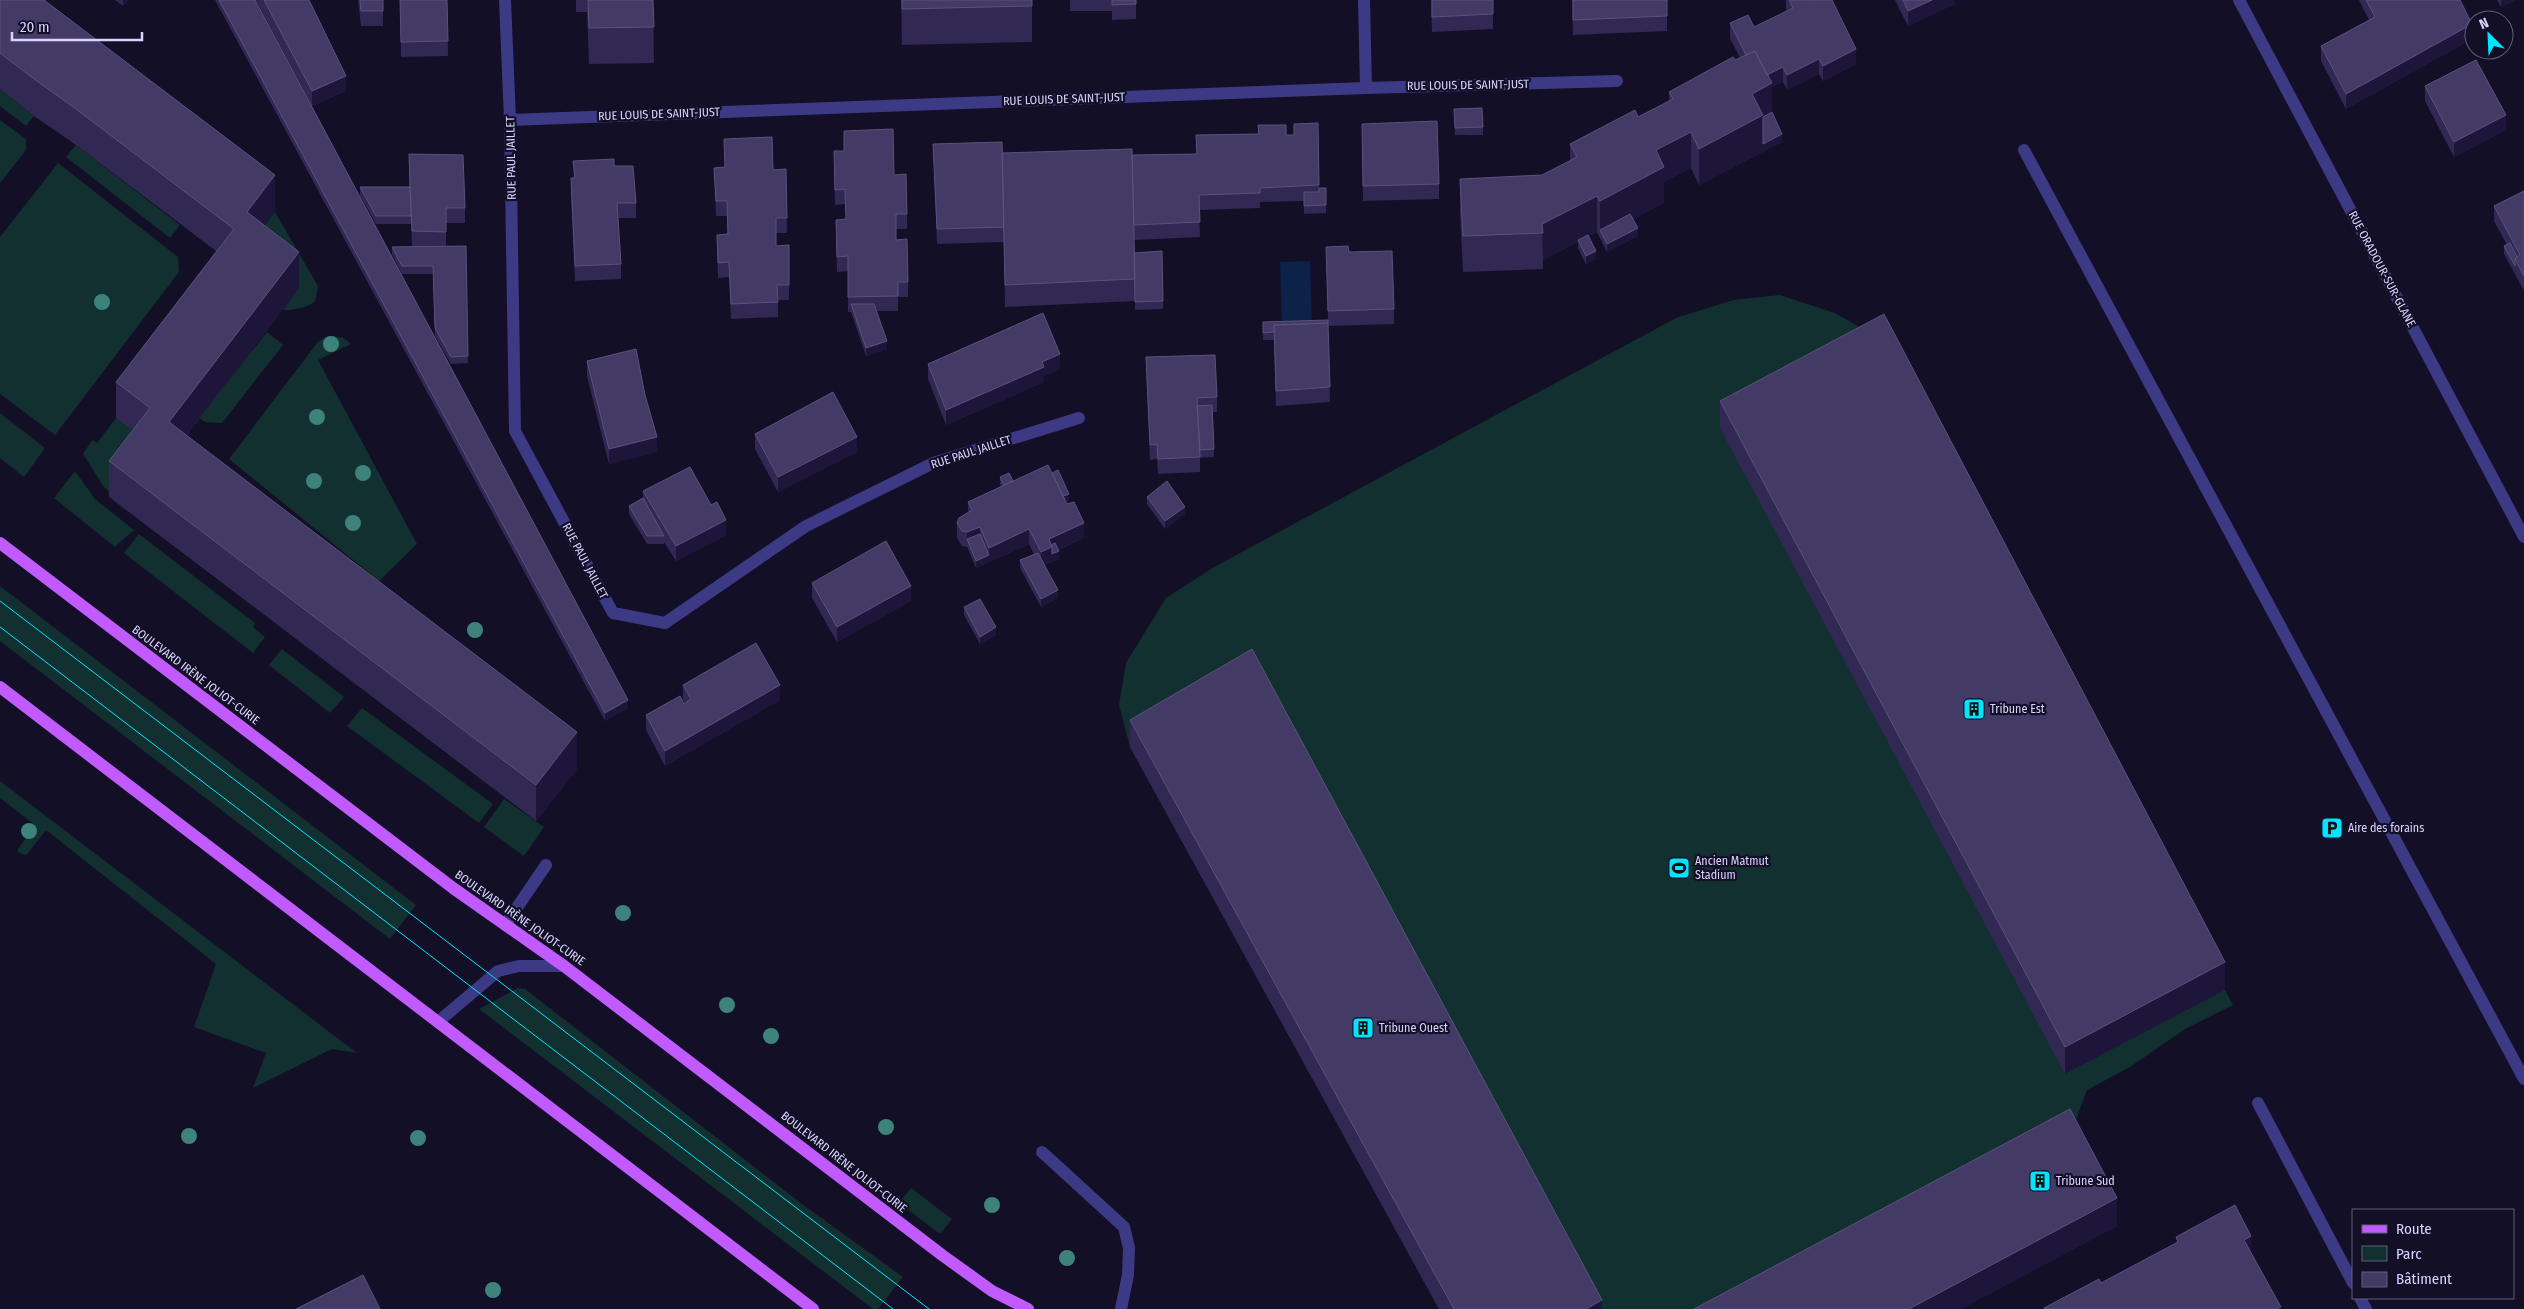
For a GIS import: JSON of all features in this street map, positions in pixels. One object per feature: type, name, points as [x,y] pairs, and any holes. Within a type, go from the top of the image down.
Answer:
[{"type":"main road","name":"BOULEVARD IRÈNE JOLIOT-CURIE","points":[[0,543],[453,888],[564,966],[942,1255],[992,1292],[1028,1309]]},
{"type":"main road","points":[[0,687],[813,1309]]},
{"type":"street","name":"RUE PAUL JAILLET","points":[[505,0],[510,120],[515,431],[613,613],[665,624],[806,526],[933,463],[1079,418]]},
{"type":"street","points":[[1364,0],[1366,88]]},
{"type":"street","name":"RUE ORADOUR-SUR-GLANE","points":[[2239,0],[2524,537]]},
{"type":"street","name":"RUE LOUIS DE SAINT-JUST","points":[[510,120],[1366,88],[1617,81]]},
{"type":"street","points":[[2024,150],[2524,1080]]},
{"type":"street","points":[[505,925],[546,865]]},
{"type":"street","points":[[439,1021],[498,971],[518,966],[564,966]]},
{"type":"street","points":[[2258,1103],[2352,1281]]},
{"type":"street","points":[[1042,1152],[1124,1227],[1129,1248],[1128,1275],[1121,1309]]},
{"type":"green space","points":[[0,89],[34,116],[26,126],[0,106]]},
{"type":"green space","points":[[0,120],[26,139],[26,150],[0,183]]},
{"type":"green space","points":[[76,145],[180,225],[170,238],[66,157]]},
{"type":"green space","points":[[58,163],[178,257],[179,272],[55,435],[0,394],[0,237]]},
{"type":"green space","points":[[275,212],[318,286],[314,302],[304,307],[283,310],[299,288],[247,248]]},
{"type":"green space","name":"Ancien Matmut Stadium","points":[[1780,295],[1835,313],[1884,341],[2233,1005],[2185,1029],[2130,1067],[2087,1090],[2070,1136],[2117,1226],[1961,1309],[1439,1309],[1130,747],[1119,705],[1126,663],[1166,598],[1214,567],[1676,318],[1733,300]]},
{"type":"green space","points":[[267,332],[283,345],[222,423],[205,422],[199,418]]},
{"type":"green space","points":[[325,337],[344,338],[351,344],[318,360],[417,544],[379,581],[229,459],[317,343]]},
{"type":"green space","points":[[0,413],[45,448],[24,477],[0,458]]},
{"type":"green space","points":[[116,418],[150,444],[112,494],[104,487],[83,454],[92,440],[97,443]]},
{"type":"green space","points":[[75,471],[95,499],[134,530],[115,547],[54,498]]},
{"type":"green space","points":[[139,534],[255,623],[253,627],[265,637],[253,653],[124,553]]},
{"type":"green space","points":[[0,586],[416,905],[390,939],[0,641]]},
{"type":"green space","points":[[282,649],[344,697],[330,713],[269,665]]},
{"type":"green space","points":[[362,708],[493,804],[479,823],[347,726]]},
{"type":"green space","points":[[0,781],[357,1053],[332,1049],[253,1088],[266,1053],[194,1027],[216,964],[46,830],[28,853],[25,855],[18,852],[18,849],[35,825],[0,798]]},
{"type":"green space","points":[[504,799],[544,827],[524,856],[484,827]]},
{"type":"green space","points":[[518,988],[525,989],[798,1201],[903,1277],[878,1309],[873,1309],[479,1009]]},
{"type":"green space","points":[[911,1188],[952,1219],[940,1234],[899,1203]]},
{"type":"water","points":[[1310,261],[1312,324],[1282,325],[1280,262]]},
{"type":"building","points":[[0,0],[44,0],[275,175],[247,212],[299,252],[169,422],[577,732],[536,785],[109,461],[150,408],[116,382],[234,229],[0,53]]},
{"type":"building","points":[[219,0],[255,0],[628,700],[605,713]]},
{"type":"building","points":[[264,0],[309,0],[346,76],[312,91]]},
{"type":"building","points":[[360,0],[383,0],[383,11],[361,11]]},
{"type":"building","points":[[400,0],[447,0],[448,41],[401,42]]},
{"type":"building","points":[[588,0],[653,0],[654,27],[589,28]]},
{"type":"building","points":[[902,0],[1032,0],[1032,6],[902,9]]},
{"type":"building","points":[[1112,0],[1136,0],[1136,4],[1112,5]]},
{"type":"building","points":[[1432,0],[1493,0],[1493,14],[1432,17]]},
{"type":"building","points":[[1573,0],[1667,0],[1667,16],[1573,20]]},
{"type":"building","points":[[1789,0],[1832,0],[1856,49],[1823,66],[1819,59],[1787,75],[1783,67],[1767,75],[1755,51],[1746,55],[1730,23],[1748,15],[1754,27],[1793,8]]},
{"type":"building","points":[[1903,0],[1932,0],[1908,11]]},
{"type":"building","points":[[2366,0],[2460,0],[2465,10],[2464,28],[2346,94],[2321,46],[2375,17]]},
{"type":"building","points":[[1755,51],[1772,83],[1752,94],[1763,115],[1699,149],[1691,132],[1656,150],[1664,167],[1600,201],[1597,196],[1542,224],[1543,233],[1463,236],[1460,179],[1542,175],[1577,157],[1570,144],[1635,110],[1638,117],[1673,99],[1669,92],[1733,57],[1735,60]]},
{"type":"building","points":[[2476,60],[2506,115],[2454,142],[2425,86]]},
{"type":"building","points":[[1482,108],[1483,127],[1455,128],[1454,109]]},
{"type":"building","points":[[1772,112],[1782,134],[1763,144],[1763,117]]},
{"type":"building","points":[[1437,121],[1439,184],[1363,186],[1362,124]]},
{"type":"building","points":[[1318,123],[1319,185],[1260,188],[1260,193],[1199,195],[1200,222],[1134,225],[1132,155],[1197,154],[1196,135],[1259,134],[1258,125],[1286,125],[1286,135],[1294,135],[1294,124]]},
{"type":"building","points":[[893,129],[894,175],[906,174],[907,214],[896,214],[896,240],[907,239],[908,282],[898,282],[898,296],[848,297],[848,256],[837,257],[836,220],[846,219],[845,189],[835,190],[834,151],[844,151],[844,131]]},
{"type":"building","points":[[772,137],[773,170],[786,169],[787,218],[776,218],[776,246],[789,245],[789,285],[777,285],[778,302],[731,304],[729,262],[718,263],[717,235],[728,234],[727,201],[716,201],[714,168],[725,167],[724,139]]},
{"type":"building","points":[[1002,142],[1004,227],[937,229],[933,144]]},
{"type":"building","points":[[1132,149],[1135,279],[1005,285],[1002,153]]},
{"type":"building","points":[[409,154],[463,155],[465,208],[446,208],[446,232],[412,231]]},
{"type":"building","points":[[614,159],[614,166],[633,166],[636,203],[617,203],[621,264],[575,266],[571,178],[575,178],[573,161]]},
{"type":"building","points":[[360,187],[410,187],[411,216],[376,216]]},
{"type":"building","points":[[1319,188],[1326,188],[1326,205],[1304,206],[1304,192],[1319,192]]},
{"type":"building","points":[[2524,191],[2524,276],[2515,259],[2520,255],[2494,206]]},
{"type":"building","points":[[1630,214],[1638,228],[1607,244],[1600,230]]},
{"type":"building","points":[[1588,235],[1596,251],[1586,256],[1578,240]]},
{"type":"building","points":[[2510,243],[2517,257],[2515,259],[2515,266],[2504,246]]},
{"type":"building","points":[[466,246],[468,356],[451,357],[435,328],[433,266],[402,266],[392,247]]},
{"type":"building","points":[[1348,246],[1349,252],[1392,251],[1394,309],[1328,311],[1326,247]]},
{"type":"building","points":[[1162,251],[1163,301],[1135,302],[1134,253]]},
{"type":"building","points":[[851,304],[874,304],[887,341],[866,348]]},
{"type":"building","points":[[1043,313],[1060,354],[1042,362],[1044,367],[946,410],[928,364]]},
{"type":"building","name":"Tribune Est","points":[[1884,314],[2225,962],[2065,1047],[1720,401]]},
{"type":"building","points":[[1328,320],[1328,323],[1274,325],[1274,332],[1263,333],[1263,322]]},
{"type":"building","points":[[1328,323],[1330,387],[1276,391],[1274,325]]},
{"type":"building","points":[[636,349],[645,395],[657,437],[609,449],[587,361]]},
{"type":"building","points":[[1215,355],[1217,397],[1197,398],[1200,457],[1158,459],[1157,444],[1150,445],[1146,357]]},
{"type":"building","points":[[833,392],[857,437],[778,477],[755,434]]},
{"type":"building","points":[[1212,405],[1214,449],[1200,450],[1197,406]]},
{"type":"building","points":[[1048,465],[1067,504],[1074,502],[1084,523],[1049,539],[1052,547],[1041,552],[1029,529],[989,548],[980,527],[967,532],[962,531],[957,523],[959,518],[972,510],[968,502]]},
{"type":"building","points":[[690,467],[711,505],[717,502],[726,520],[676,546],[643,491]]},
{"type":"building","points":[[1058,470],[1069,494],[1063,496],[1052,473]]},
{"type":"building","points":[[1009,473],[1013,481],[1004,485],[1000,477]]},
{"type":"building","points":[[1167,481],[1185,507],[1165,521],[1147,497]]},
{"type":"building","points":[[643,498],[664,536],[647,536],[629,506]]},
{"type":"building","points":[[980,534],[989,555],[976,561],[967,539]]},
{"type":"building","points":[[886,541],[911,586],[837,627],[812,583]]},
{"type":"building","points":[[1055,543],[1059,551],[1052,554],[1051,545]]},
{"type":"building","points":[[1038,553],[1058,590],[1041,599],[1020,560]]},
{"type":"building","points":[[980,599],[996,627],[980,637],[964,607]]},
{"type":"building","points":[[756,643],[780,685],[665,751],[646,715],[680,696],[684,704],[691,699],[683,685]]},
{"type":"building","name":"Tribune Ouest","points":[[1252,649],[1602,1300],[1586,1309],[1454,1309],[1130,720]]},
{"type":"building","name":"Tribune Sud","points":[[2070,1109],[2117,1198],[1909,1309],[1694,1309]]},
{"type":"building","points":[[2235,1205],[2251,1236],[2244,1240],[2281,1307],[2277,1309],[2044,1308],[2099,1279],[2101,1283],[2178,1242],[2176,1237]]},
{"type":"building","points":[[363,1275],[380,1309],[296,1309]]},
{"type":"tram line","points":[[0,601],[929,1309]]},
{"type":"tram line","points":[[0,627],[893,1309]]},
{"type":"place","name":"Tribune Est","points":[[1974,709]]},
{"type":"place","name":"Aire des forains","points":[[2332,828]]},
{"type":"place","name":"Ancien Matmut Stadium","points":[[1679,868]]},
{"type":"place","name":"Tribune Ouest","points":[[1363,1028]]},
{"type":"place","name":"Tribune Sud","points":[[2040,1181]]}]
